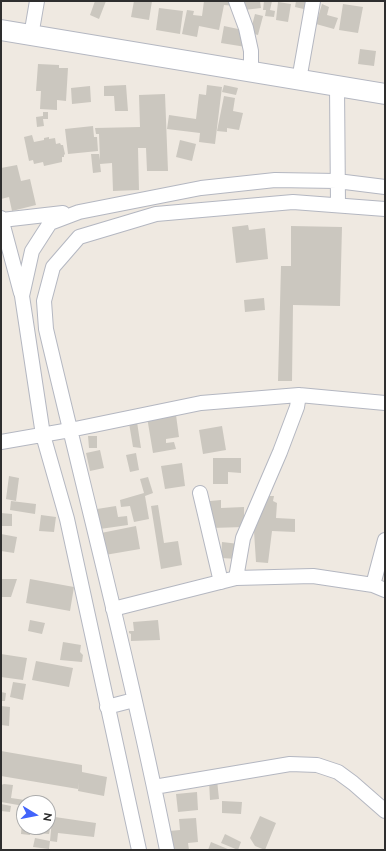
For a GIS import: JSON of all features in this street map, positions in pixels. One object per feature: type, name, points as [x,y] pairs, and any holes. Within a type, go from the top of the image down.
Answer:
[{"type":"street","points":[[31,36],[37,1]]},
{"type":"street","points":[[236,1],[246,28],[251,51],[251,72]]},
{"type":"street","points":[[299,80],[313,1]]},
{"type":"street","points":[[1,30],[385,94]]},
{"type":"street","points":[[337,86],[338,205]]},
{"type":"street","points":[[138,850],[67,519],[42,435],[22,296],[1,219],[79,212],[201,188],[275,180],[337,181],[385,187]]},
{"type":"street","points":[[153,197],[156,214]]},
{"type":"street","points":[[167,850],[113,609],[46,329],[44,301],[53,267],[79,237],[156,214],[293,202],[385,208]]},
{"type":"street","points":[[22,296],[32,251],[50,223],[79,212]]},
{"type":"street","points":[[236,578],[243,538],[280,452],[297,406],[299,396]]},
{"type":"street","points":[[1,442],[70,430],[201,403],[299,396],[385,403]]},
{"type":"street","points":[[200,493],[221,582]]},
{"type":"street","points":[[113,609],[236,578],[313,576],[379,588],[385,540]]},
{"type":"street","points":[[107,707],[134,700]]},
{"type":"street","points":[[154,787],[290,764],[317,765],[338,772],[385,811]]},
{"type":"building","points":[[95,1],[106,1],[99,19],[90,15]]},
{"type":"building","points":[[134,1],[152,1],[149,20],[131,17]]},
{"type":"building","points":[[204,1],[235,1],[236,6],[224,5],[219,30],[199,26],[197,37],[182,34],[187,10],[194,11],[193,15],[202,16]]},
{"type":"building","points":[[243,1],[260,1],[261,8],[244,10]]},
{"type":"building","points":[[264,1],[272,1],[270,10],[275,11],[274,17],[265,16],[266,10],[263,10]]},
{"type":"building","points":[[296,1],[309,1],[308,10],[295,7]]},
{"type":"building","points":[[278,2],[291,4],[288,22],[276,20]]},
{"type":"building","points":[[322,4],[329,7],[327,15],[338,18],[334,29],[316,24]]},
{"type":"building","points":[[343,4],[363,7],[358,33],[339,30]]},
{"type":"building","points":[[159,8],[183,11],[180,34],[156,30]]},
{"type":"building","points":[[255,14],[263,16],[258,35],[250,33]]},
{"type":"building","points":[[224,26],[243,30],[246,47],[221,43]]},
{"type":"building","points":[[360,49],[376,51],[374,66],[358,64]]},
{"type":"building","points":[[38,64],[59,65],[59,68],[68,68],[66,101],[57,100],[57,110],[40,109],[41,91],[36,91]]},
{"type":"building","points":[[126,85],[128,111],[115,111],[114,96],[104,96],[104,86]]},
{"type":"building","points":[[207,85],[222,87],[215,144],[199,142],[200,133],[167,129],[169,115],[196,119],[199,94],[206,95]]},
{"type":"building","points":[[224,85],[238,88],[236,95],[222,92]]},
{"type":"building","points":[[90,86],[91,102],[72,104],[71,88]]},
{"type":"building","points":[[165,94],[168,171],[147,171],[146,148],[138,148],[139,190],[113,191],[112,163],[100,164],[101,172],[93,173],[91,154],[99,154],[100,160],[99,134],[96,134],[95,128],[140,127],[139,95]]},
{"type":"building","points":[[224,96],[235,98],[233,111],[243,113],[239,130],[227,128],[227,132],[217,131]]},
{"type":"building","points":[[43,112],[48,112],[48,119],[43,119],[44,126],[37,127],[36,117],[43,116]]},
{"type":"building","points":[[93,126],[94,137],[97,137],[98,151],[68,154],[65,129]]},
{"type":"building","points":[[32,135],[34,142],[44,140],[44,138],[49,137],[49,139],[55,138],[56,144],[60,143],[63,145],[65,154],[64,157],[62,157],[62,162],[44,166],[43,162],[34,164],[33,160],[29,161],[24,137]]},
{"type":"building","points":[[180,140],[196,144],[192,161],[176,157]]},
{"type":"building","points":[[17,165],[21,181],[30,179],[36,205],[12,211],[9,197],[1,199],[1,168]]},
{"type":"building","points":[[248,225],[249,230],[265,228],[268,259],[236,263],[232,227]]},
{"type":"building","points":[[291,226],[342,227],[340,306],[293,305],[292,381],[278,381],[281,266],[291,266]]},
{"type":"building","points":[[264,298],[265,310],[245,312],[244,300]]},
{"type":"building","points":[[176,415],[179,437],[166,439],[166,443],[174,442],[176,449],[153,453],[147,417],[158,419]]},
{"type":"building","points":[[137,422],[141,448],[133,447],[129,423]]},
{"type":"building","points":[[222,426],[226,450],[203,454],[199,430]]},
{"type":"building","points":[[88,436],[97,436],[97,448],[89,448]]},
{"type":"building","points":[[100,450],[104,468],[90,471],[86,453]]},
{"type":"building","points":[[136,453],[139,470],[130,472],[126,455]]},
{"type":"building","points":[[213,458],[241,458],[241,473],[228,472],[228,484],[213,484]]},
{"type":"building","points":[[182,463],[185,486],[165,489],[161,466]]},
{"type":"building","points":[[9,476],[19,478],[16,501],[6,499]]},
{"type":"building","points":[[148,477],[153,493],[145,496],[149,519],[134,522],[130,506],[121,507],[120,500],[144,493],[140,479]]},
{"type":"building","points":[[269,496],[274,496],[273,501],[277,503],[276,518],[295,519],[295,532],[272,531],[268,563],[256,562],[254,531]]},
{"type":"building","points":[[221,500],[221,508],[244,507],[244,527],[211,528],[210,501]]},
{"type":"building","points":[[11,501],[36,504],[35,514],[10,510]]},
{"type":"building","points":[[158,505],[164,543],[178,541],[182,565],[161,569],[151,506]]},
{"type":"building","points":[[116,506],[118,517],[127,516],[128,525],[100,529],[97,509]]},
{"type":"building","points":[[1,513],[12,514],[12,526],[1,526]]},
{"type":"building","points":[[41,515],[56,517],[54,532],[39,531]]},
{"type":"building","points":[[136,526],[140,549],[105,555],[101,533]]},
{"type":"building","points":[[1,534],[17,537],[14,553],[1,551]]},
{"type":"building","points":[[222,542],[239,544],[238,559],[221,558]]},
{"type":"building","points":[[1,579],[17,579],[11,597],[1,597]]},
{"type":"building","points":[[30,579],[74,587],[70,611],[26,603]]},
{"type":"building","points":[[30,620],[45,623],[42,634],[28,631]]},
{"type":"building","points":[[158,620],[160,640],[131,641],[131,634],[129,631],[134,631],[133,622]]},
{"type":"building","points":[[63,642],[81,645],[80,652],[83,655],[82,662],[60,660]]},
{"type":"building","points":[[1,654],[27,658],[23,680],[1,677]]},
{"type":"building","points":[[36,661],[73,668],[69,687],[32,680]]},
{"type":"building","points":[[13,682],[26,684],[23,700],[10,697]]},
{"type":"building","points":[[1,692],[6,693],[5,701],[1,701]]},
{"type":"building","points":[[1,706],[10,707],[9,726],[1,725]]},
{"type":"building","points":[[1,751],[82,765],[82,772],[107,777],[104,796],[78,791],[79,782],[78,789],[1,776]]},
{"type":"building","points":[[217,780],[219,799],[210,800],[209,781]]},
{"type":"building","points":[[1,785],[13,785],[11,798],[16,799],[16,805],[1,802]]},
{"type":"building","points":[[197,792],[198,810],[178,812],[176,794]]},
{"type":"building","points":[[222,801],[242,802],[241,814],[222,813]]},
{"type":"building","points":[[1,804],[11,806],[10,812],[1,811]]},
{"type":"building","points":[[260,816],[276,823],[265,850],[255,846],[250,838]]},
{"type":"building","points":[[56,817],[96,823],[94,837],[58,833],[57,842],[50,841],[51,835],[56,835]]},
{"type":"building","points":[[196,818],[198,842],[188,843],[189,850],[171,850],[169,831],[180,830],[179,819]]},
{"type":"building","points":[[225,834],[241,842],[238,850],[221,843]]},
{"type":"building","points":[[35,838],[50,841],[49,849],[33,847]]},
{"type":"building","points":[[211,842],[230,850],[208,850]]}]
